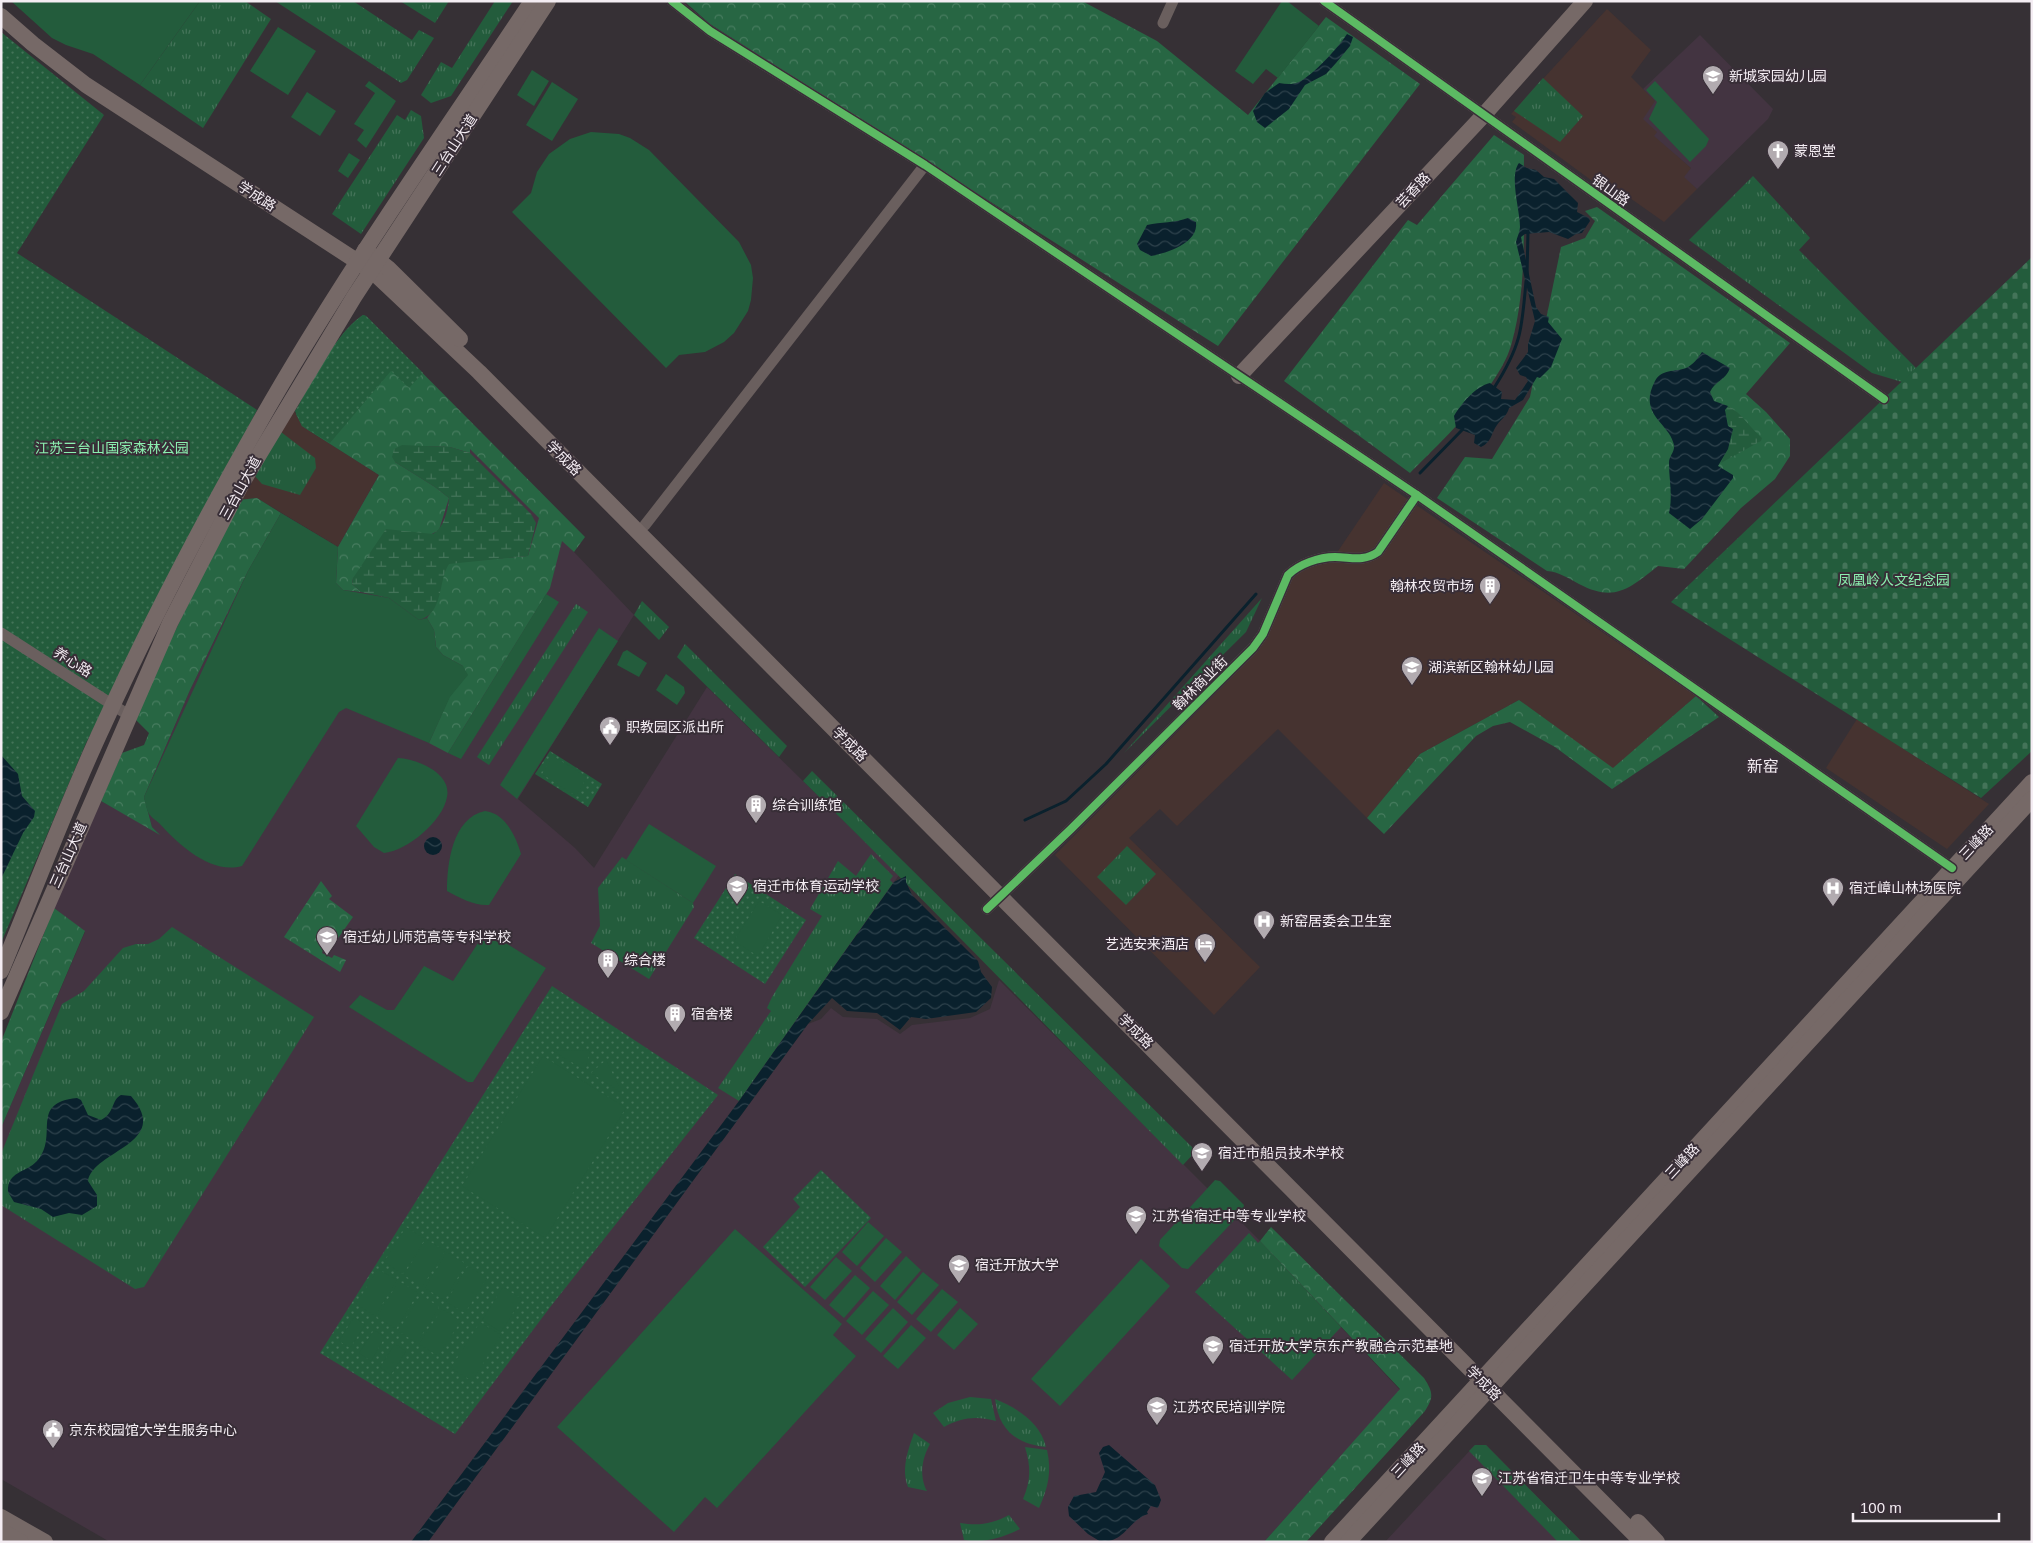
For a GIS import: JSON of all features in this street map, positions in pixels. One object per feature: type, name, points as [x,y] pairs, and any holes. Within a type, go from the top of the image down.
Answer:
[{"type":"main road","name":"三台山大道","points":[[1,1012],[170,623],[242,483],[368,260],[532,1]]},
{"type":"main road","name":"三台山大道","points":[[1,971],[113,705],[192,546],[256,427],[307,341],[368,260],[548,1]]},
{"type":"main road","name":"芸香路","points":[[1480,112],[1571,1]]},
{"type":"main road","name":"芸香路","points":[[1235,373],[1585,1]]},
{"type":"main road","name":"学成路","points":[[1,16],[33,44],[86,85],[368,260],[645,524],[1005,893]]},
{"type":"main road","name":"学成路","points":[[368,260],[1005,893],[1489,1380],[1658,1542]]},
{"type":"main road","name":"三峰路","points":[[1348,1542],[1489,1380],[2032,782]]},
{"type":"main road","name":"三峰路","points":[[1332,1542],[1489,1380],[2032,799]]},
{"type":"main road","name":"学成路","points":[[1489,1380],[1642,1542]]},
{"type":"main road","points":[[1,1517],[44,1542]]},
{"type":"main road","points":[[1,1531],[20,1542]]},
{"type":"street","points":[[672,1],[710,31],[925,165],[1417,495],[1952,868]]},
{"type":"street","points":[[1163,23],[1173,1]]},
{"type":"street","name":"银山路","points":[[1324,1],[1884,399]]},
{"type":"street","points":[[645,524],[925,165]]},
{"type":"street","name":"翰林商业街","points":[[987,909],[1253,648],[1263,634],[1288,575],[1295,567],[1334,557],[1370,558],[1378,552],[1417,495]]},
{"type":"street","name":"养心路","points":[[1,634],[130,716]]},
{"type":"shaded area","points":[[1607,9],[1651,50],[1631,77],[1655,101],[1657,133],[1655,136],[1691,168],[1685,177],[1697,189],[1664,222],[1603,179],[1599,186],[1512,122],[1516,117],[1511,114]]},
{"type":"shaded area","points":[[1700,35],[1773,109],[1768,119],[1697,189],[1684,177],[1691,168],[1654,136],[1657,132],[1643,119],[1655,101],[1643,89]]},
{"type":"shaded area","name":"宿迁幼儿师范高等专科学校","points":[[391,370],[574,552],[634,615],[518,799],[575,848],[594,868],[707,687],[899,875],[739,1101],[411,1542],[110,1542],[1,1479],[1,1128],[85,932],[54,908],[101,801],[158,833],[152,827],[144,797],[190,690],[248,571],[281,513],[338,547],[379,475],[330,443]]},
{"type":"shaded area","points":[[292,406],[302,426],[379,475],[338,547],[257,498],[239,500]]},
{"type":"shaded area","points":[[1384,483],[1696,696],[1613,769],[1519,700],[1420,754],[1367,818],[1278,729],[1177,826],[1160,809],[1129,838],[1260,967],[1214,1015],[1055,855],[1259,650],[1289,583],[1296,574],[1315,565],[1332,560]]},
{"type":"shaded area","points":[[1857,719],[1989,804],[1947,849],[1826,768]]},
{"type":"shaded area","name":"宿迁开放大学","points":[[999,980],[1260,1241],[1400,1390],[1264,1542],[428,1542],[808,1024],[821,1019],[831,1008],[843,1017],[877,1019],[900,1034],[912,1025],[970,1018],[990,1009]]},
{"type":"shaded area","name":"江苏省宿迁卫生中等专业学校","points":[[1475,1445],[1486,1445],[1582,1542],[1385,1542]]},
{"type":"green space","points":[[11,1],[200,1],[140,85],[93,54],[52,38]]},
{"type":"green space","points":[[200,1],[245,1],[271,19],[203,128],[140,85]]},
{"type":"green space","points":[[275,1],[353,1],[412,40],[419,30],[434,38],[407,80],[401,83]]},
{"type":"green space","points":[[400,1],[449,1],[435,23]]},
{"type":"green space","points":[[495,1],[513,1],[451,96],[431,103],[421,95],[441,62],[452,68]]},
{"type":"green space","points":[[684,1],[1082,1],[1157,41],[1248,115],[1326,17],[1420,84],[1218,346],[710,24]]},
{"type":"green space","points":[[1282,1],[1287,1],[1319,26],[1278,78],[1266,69],[1253,84],[1235,71]]},
{"type":"green space","points":[[278,27],[316,51],[288,95],[250,71]]},
{"type":"green space","name":"江苏三台山国家森林公园","points":[[1,32],[104,115],[17,253],[257,410],[86,743],[1,943]]},
{"type":"green space","points":[[532,70],[549,81],[534,106],[517,95]]},
{"type":"green space","points":[[1543,78],[1583,116],[1560,142],[1514,111]]},
{"type":"green space","points":[[369,81],[396,101],[366,148],[357,140],[364,130],[354,124],[375,93],[365,86]]},
{"type":"green space","points":[[1655,81],[1709,139],[1706,146],[1690,162],[1649,119],[1657,102],[1646,90]]},
{"type":"green space","points":[[552,82],[578,99],[552,141],[526,125]]},
{"type":"green space","points":[[307,92],[336,111],[320,136],[291,117]]},
{"type":"green space","points":[[411,110],[421,116],[424,138],[361,234],[332,214],[397,115],[405,120]]},
{"type":"green space","points":[[591,132],[619,134],[630,138],[649,150],[739,242],[751,265],[753,278],[751,300],[748,311],[734,333],[724,342],[705,352],[679,355],[666,368],[512,212],[531,193],[537,172],[549,154],[570,139]]},
{"type":"green space","points":[[1494,135],[1524,155],[1523,273],[1512,342],[1506,359],[1496,377],[1469,412],[1410,473],[1284,381],[1408,220],[1417,225]]},
{"type":"green space","points":[[349,153],[360,160],[348,178],[338,171]]},
{"type":"green space","points":[[1753,176],[1810,238],[1799,250],[1916,368],[1902,382],[1872,373],[1689,240]]},
{"type":"green space","points":[[1597,207],[1790,343],[1746,394],[1766,412],[1790,439],[1790,456],[1775,479],[1741,508],[1684,569],[1658,566],[1639,581],[1622,590],[1612,592],[1592,590],[1559,574],[1547,571],[1437,498],[1465,457],[1492,459],[1530,397],[1561,247],[1585,238],[1595,221],[1585,211]]},
{"type":"green space","name":"凤凰岭人文纪念园","points":[[2032,257],[2032,751],[1981,798],[1671,602]]},
{"type":"green space","points":[[363,315],[585,537],[574,552],[562,541],[550,588],[448,753],[429,743],[463,666],[443,655],[436,647],[434,630],[427,618],[435,604],[445,570],[449,563],[528,556],[539,518],[470,449],[470,453],[450,447],[418,446],[395,462],[449,498],[439,530],[353,578],[352,584],[361,592],[343,590],[336,583],[338,547],[379,475],[302,426],[296,414],[300,403],[324,360],[344,333]]},
{"type":"green space","points":[[363,315],[423,373],[409,388],[391,371],[330,443],[302,426],[295,411],[340,338]]},
{"type":"green space","points":[[1728,406],[1738,413],[1762,438],[1761,441],[1721,463],[1732,437],[1725,412]]},
{"type":"green space","points":[[281,432],[315,458],[316,468],[300,495],[262,484],[253,474]]},
{"type":"green space","points":[[402,445],[450,447],[470,453],[531,514],[536,523],[528,556],[449,564],[437,604],[427,617],[419,620],[389,598],[361,592],[352,584],[353,578],[386,529],[433,534],[445,518],[449,498],[395,462],[392,457],[394,449]]},
{"type":"green space","points":[[257,498],[281,513],[248,571],[190,690],[144,797],[152,827],[160,835],[101,801],[122,753],[144,745],[149,733],[136,720],[138,707],[239,500]]},
{"type":"green space","points":[[281,513],[338,547],[336,583],[343,590],[389,598],[419,620],[427,618],[434,630],[436,647],[443,655],[463,666],[468,675],[450,697],[429,743],[346,708],[339,712],[242,866],[230,868],[207,862],[185,848],[153,818],[147,809],[144,797],[248,571]]},
{"type":"green space","points":[[546,594],[559,602],[461,759],[448,753]]},
{"type":"green space","points":[[1262,598],[1246,632],[1124,753]]},
{"type":"green space","points":[[642,601],[669,627],[659,640],[634,615]]},
{"type":"green space","points":[[576,604],[588,612],[489,765],[477,757]]},
{"type":"green space","points":[[599,628],[618,641],[517,799],[500,785]]},
{"type":"green space","points":[[685,644],[787,746],[779,757],[677,657]]},
{"type":"green space","points":[[627,650],[647,663],[639,677],[617,665],[623,652]]},
{"type":"green space","points":[[666,674],[684,687],[685,693],[677,705],[656,690]]},
{"type":"green space","points":[[1696,696],[1719,717],[1612,789],[1555,747],[1510,722],[1493,726],[1476,736],[1384,834],[1367,818],[1420,754],[1519,700],[1613,768]]},
{"type":"green space","points":[[550,751],[602,784],[588,807],[535,774]]},
{"type":"green space","points":[[553,756],[587,777],[576,796],[542,774]]},
{"type":"green space","points":[[398,758],[423,764],[439,774],[447,788],[447,797],[439,816],[423,833],[403,847],[384,853],[374,847],[356,826]]},
{"type":"green space","points":[[812,771],[1196,1151],[1183,1165],[803,781]]},
{"type":"green space","points":[[485,811],[498,816],[509,826],[521,854],[489,905],[473,903],[447,891],[450,856],[458,832],[474,815]]},
{"type":"green space","points":[[649,824],[716,866],[693,903],[626,860]]},
{"type":"green space","points":[[1127,846],[1156,874],[1126,905],[1097,877]]},
{"type":"green space","points":[[871,854],[893,876],[890,880],[893,883],[739,1101],[718,1088],[771,1011],[767,1008],[772,997],[822,916],[810,909],[838,861],[856,876]]},
{"type":"green space","points":[[622,857],[693,903],[694,907],[649,979],[591,943],[600,926],[598,888]]},
{"type":"green space","points":[[735,874],[806,920],[765,984],[694,938]]},
{"type":"green space","points":[[321,881],[332,896],[329,899],[353,917],[334,944],[326,941],[322,953],[332,958],[334,955],[346,960],[340,972],[284,937]]},
{"type":"green space","points":[[759,901],[782,915],[758,956],[734,941]]},
{"type":"green space","points":[[54,908],[85,931],[1,1128],[1,1042]]},
{"type":"green space","points":[[172,927],[314,1017],[144,1287],[135,1289],[1,1205],[1,1154],[62,1004],[84,991],[123,948],[136,944],[148,944],[159,939]]},
{"type":"green space","points":[[486,931],[546,968],[473,1082],[468,1082],[349,1007],[360,995],[387,1010],[394,1010],[424,966],[453,981]]},
{"type":"green space","points":[[552,986],[718,1095],[551,1306],[455,1434],[320,1353]]},
{"type":"green space","points":[[551,1050],[590,1051],[585,1070]]},
{"type":"green space","points":[[543,1056],[626,1108],[545,1238],[462,1186]]},
{"type":"green space","points":[[606,1060],[622,1093],[591,1073]]},
{"type":"green space","points":[[821,1170],[871,1218],[805,1287],[763,1247],[800,1207],[793,1199]]},
{"type":"green space","points":[[1215,1180],[1220,1181],[1244,1205],[1243,1211],[1188,1269],[1182,1268],[1159,1246],[1160,1240]]},
{"type":"green space","points":[[868,1222],[884,1236],[857,1266],[842,1252]]},
{"type":"green space","points":[[406,1227],[425,1239],[403,1274],[384,1262]]},
{"type":"green space","points":[[1271,1227],[1424,1378],[1431,1394],[1430,1402],[1425,1411],[1306,1542],[1264,1542],[1400,1389],[1260,1241]]},
{"type":"green space","points":[[735,1229],[842,1324],[833,1335],[856,1356],[717,1508],[705,1497],[674,1532],[557,1427]]},
{"type":"green space","points":[[1249,1233],[1258,1243],[1260,1241],[1341,1327],[1292,1380],[1195,1292]]},
{"type":"green space","points":[[886,1238],[902,1252],[875,1282],[860,1268]]},
{"type":"green space","points":[[426,1239],[445,1251],[422,1287],[404,1275]]},
{"type":"green space","points":[[447,1252],[466,1264],[444,1300],[425,1288]]},
{"type":"green space","points":[[906,1256],[921,1270],[895,1300],[880,1286]]},
{"type":"green space","points":[[836,1257],[852,1271],[825,1300],[810,1287]]},
{"type":"green space","points":[[1141,1259],[1170,1286],[1060,1406],[1031,1379]]},
{"type":"green space","points":[[468,1266],[487,1278],[465,1313],[446,1302]]},
{"type":"green space","points":[[378,1269],[397,1280],[375,1316],[356,1304]]},
{"type":"green space","points":[[923,1272],[939,1285],[912,1315],[897,1302]]},
{"type":"green space","points":[[855,1275],[870,1288],[844,1318],[829,1305]]},
{"type":"green space","points":[[399,1281],[418,1293],[396,1329],[377,1317]]},
{"type":"green space","points":[[503,1287],[522,1299],[501,1332],[482,1320]]},
{"type":"green space","points":[[942,1289],[958,1302],[931,1332],[916,1319]]},
{"type":"green space","points":[[873,1291],[889,1305],[862,1335],[846,1321]]},
{"type":"green space","points":[[421,1295],[439,1307],[417,1343],[398,1331]]},
{"type":"green space","points":[[893,1308],[908,1322],[881,1353],[865,1339]]},
{"type":"green space","points":[[960,1308],[978,1324],[954,1350],[937,1335]]},
{"type":"green space","points":[[442,1309],[461,1321],[438,1356],[419,1344]]},
{"type":"green space","points":[[354,1317],[365,1325],[350,1348],[339,1341]]},
{"type":"green space","points":[[480,1322],[501,1335],[472,1381],[451,1368]]},
{"type":"green space","points":[[911,1325],[926,1338],[898,1369],[883,1356]]},
{"type":"green space","points":[[374,1330],[385,1337],[371,1361],[359,1353]]},
{"type":"green space","points":[[395,1344],[406,1351],[391,1375],[380,1367]]},
{"type":"green space","points":[[970,1397],[991,1399],[996,1421],[970,1418],[944,1427],[933,1413],[948,1403]]},
{"type":"green space","points":[[995,1399],[1019,1412],[1033,1423],[1039,1430],[1046,1447],[1026,1443],[1011,1434],[1000,1419]]},
{"type":"green space","points":[[914,1433],[930,1444],[925,1455],[922,1473],[927,1491],[908,1487],[906,1480],[906,1460]]},
{"type":"green space","points":[[1475,1445],[1486,1445],[1582,1542],[1558,1542],[1469,1451]]},
{"type":"green space","points":[[1025,1447],[1047,1450],[1048,1480],[1039,1508],[1023,1499],[1028,1486],[1029,1473]]},
{"type":"green space","points":[[1009,1515],[1020,1529],[993,1539],[979,1541],[964,1540],[960,1523],[985,1524]]},
{"type":"water","points":[[1347,34],[1353,37],[1350,46],[1326,74],[1305,85],[1289,109],[1265,128],[1257,122],[1253,111],[1265,93],[1279,83],[1294,84],[1305,78],[1325,60]]},
{"type":"water","points":[[1519,163],[1527,168],[1536,170],[1544,177],[1554,179],[1578,203],[1577,212],[1589,218],[1590,221],[1582,233],[1568,239],[1549,232],[1525,234],[1521,237],[1536,307],[1541,314],[1549,317],[1548,322],[1562,339],[1551,367],[1540,378],[1537,377],[1523,400],[1509,408],[1489,440],[1481,447],[1474,443],[1475,435],[1456,428],[1454,416],[1457,411],[1469,396],[1485,385],[1490,383],[1502,392],[1501,399],[1515,400],[1528,381],[1526,377],[1520,375],[1516,368],[1528,352],[1528,344],[1535,321],[1516,242],[1520,231],[1515,184],[1516,169]]},
{"type":"water","points":[[1188,218],[1196,222],[1196,229],[1192,236],[1181,246],[1151,256],[1140,250],[1137,244],[1147,225]]},
{"type":"water","points":[[1702,352],[1730,368],[1710,392],[1714,401],[1728,406],[1725,410],[1728,426],[1733,429],[1728,449],[1718,466],[1733,475],[1733,478],[1702,519],[1690,529],[1669,513],[1671,494],[1669,463],[1674,445],[1667,430],[1656,418],[1652,410],[1650,393],[1655,381],[1661,374],[1689,367]]},
{"type":"water","points":[[1,755],[18,774],[22,796],[35,811],[34,817],[23,833],[1,879]]},
{"type":"water","points":[[433,837],[439,840],[442,846],[439,852],[433,855],[427,852],[424,846],[427,840]]},
{"type":"water","points":[[906,876],[906,882],[912,895],[978,961],[981,972],[992,987],[991,998],[976,1012],[926,1019],[911,1017],[900,1030],[877,1013],[847,1011],[832,998],[808,1024],[428,1542],[411,1542],[739,1101],[894,882]]},
{"type":"water","points":[[121,1095],[131,1096],[141,1112],[143,1125],[137,1136],[127,1145],[93,1170],[88,1181],[97,1195],[97,1206],[82,1215],[69,1213],[53,1217],[41,1209],[14,1202],[8,1192],[11,1180],[18,1173],[33,1165],[43,1151],[46,1141],[47,1122],[53,1106],[62,1101],[77,1098],[81,1100],[88,1115],[101,1120],[109,1114],[116,1100]]},
{"type":"water","points":[[1109,1445],[1155,1485],[1161,1500],[1158,1508],[1151,1506],[1147,1512],[1148,1514],[1141,1517],[1116,1539],[1101,1542],[1088,1534],[1069,1516],[1068,1507],[1074,1496],[1096,1492],[1105,1472],[1099,1453],[1103,1447]]},
{"type":"waterway","points":[[1527,275],[1528,231]]},
{"type":"waterway","points":[[1494,388],[1510,360],[1519,337],[1526,281]]},
{"type":"waterway","points":[[1420,473],[1463,429]]},
{"type":"waterway","points":[[1025,820],[1066,801],[1106,764],[1256,594]]},
{"type":"cycle path","points":[[672,1],[710,31],[925,165],[1417,495],[1952,868]]},
{"type":"cycle path","points":[[1324,1],[1884,399]]},
{"type":"cycle path","points":[[987,909],[1071,829],[1253,648],[1263,634],[1288,575],[1303,564],[1316,560],[1329,557],[1362,558],[1378,552],[1417,495]]},
{"type":"place","name":"新城家园幼儿园","points":[[1713,95]]},
{"type":"place","name":"蒙恩堂","points":[[1778,170]]},
{"type":"place","name":"翰林农贸市场","points":[[1490,605]]},
{"type":"place","name":"湖滨新区翰林幼儿园","points":[[1412,686]]},
{"type":"place","name":"职教园区派出所","points":[[610,746]]},
{"type":"place","name":"综合训练馆","points":[[756,824]]},
{"type":"place","name":"宿迁市体育运动学校","points":[[737,905]]},
{"type":"place","name":"宿迁嶂山林场医院","points":[[1833,907]]},
{"type":"place","name":"新窑居委会卫生室","points":[[1264,940]]},
{"type":"place","name":"宿迁幼儿师范高等专科学校","points":[[327,956]]},
{"type":"place","name":"艺选安来酒店","points":[[1205,963]]},
{"type":"place","name":"综合楼","points":[[608,979]]},
{"type":"place","name":"宿舍楼","points":[[675,1033]]},
{"type":"place","name":"宿迁市船员技术学校","points":[[1202,1172]]},
{"type":"place","name":"江苏省宿迁中等专业学校","points":[[1136,1235]]},
{"type":"place","name":"宿迁开放大学","points":[[959,1284]]},
{"type":"place","name":"宿迁开放大学京东产教融合示范基地","points":[[1213,1365]]},
{"type":"place","name":"江苏农民培训学院","points":[[1157,1426]]},
{"type":"place","name":"京东校园馆大学生服务中心","points":[[53,1449]]},
{"type":"place","name":"江苏省宿迁卫生中等专业学校","points":[[1482,1497]]},
{"type":"district","name":"新窑","points":[[1763,766]]}]
